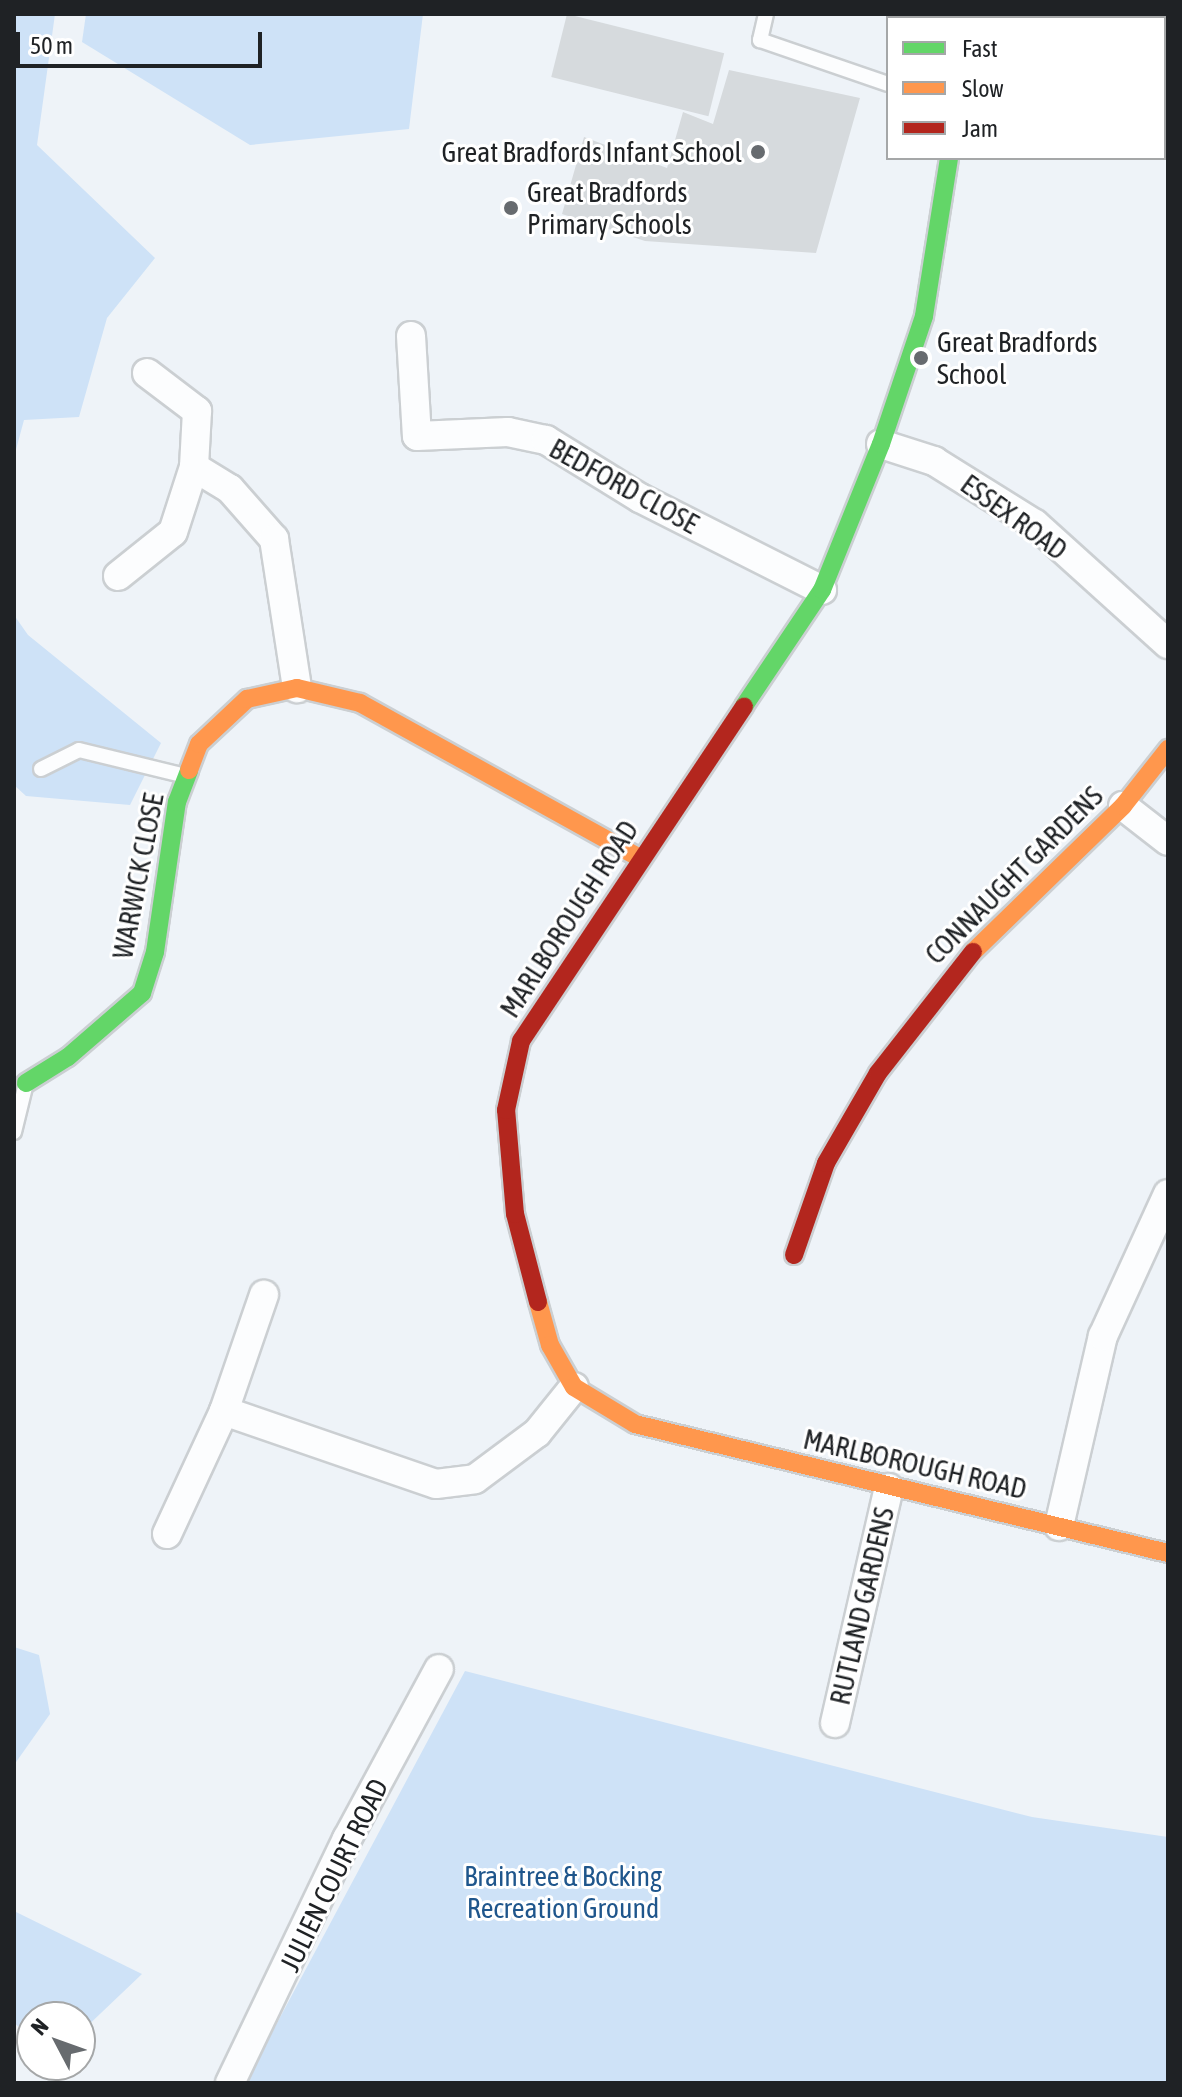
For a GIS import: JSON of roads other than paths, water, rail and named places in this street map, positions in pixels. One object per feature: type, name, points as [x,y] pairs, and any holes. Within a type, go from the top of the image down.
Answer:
[{"type":"street","name":"MARLBOROUGH ROAD","points":[[949,160],[924,316],[881,444],[822,590],[521,1041],[506,1110],[515,1214],[550,1345],[574,1387],[635,1424],[889,1488],[1168,1553]]},
{"type":"street","name":"BEDFORD CLOSE","points":[[411,336],[417,436],[508,432],[546,440],[640,498],[822,590]]},
{"type":"street","points":[[118,576],[173,532],[194,467],[197,411],[147,373]]},
{"type":"street","name":"ESSEX ROAD","points":[[881,444],[934,461],[1035,524],[1168,644]]},
{"type":"street","points":[[194,467],[230,489],[274,539],[297,688]]},
{"type":"street","name":"WARWICK CLOSE","points":[[20,1082],[68,1057],[142,993],[155,952],[177,802],[199,744],[247,699],[297,688],[360,703],[642,859]]},
{"type":"street","name":"CONNAUGHT GARDENS","points":[[794,1255],[826,1163],[878,1073],[959,966],[1123,806],[1168,749]]},
{"type":"street","points":[[1123,806],[1168,841]]},
{"type":"street","points":[[1059,1526],[1103,1336],[1166,1201]]},
{"type":"street","points":[[167,1534],[224,1411],[264,1295]]},
{"type":"street","points":[[224,1411],[436,1484],[475,1479],[537,1433],[574,1387]]},
{"type":"street","name":"RUTLAND GARDENS","points":[[835,1723],[889,1488]]},
{"type":"street","name":"JULIEN COURT ROAD","points":[[230,2083],[347,1839],[439,1669]]},
{"type":"lane","points":[[766,14],[760,40],[886,83]]},
{"type":"lane","points":[[41,769],[79,750],[187,776]]},
{"type":"lane","points":[[14,1132],[20,1082]]},
{"type":"place","name":"Great Bradfords Infant School","points":[[758,152]]},
{"type":"place","name":"Great Bradfords Primary Schools","points":[[511,208]]},
{"type":"place","name":"Great Bradfords School","points":[[921,358]]},
{"type":"park label","name":"Braintree & Bocking Recreation Ground","points":[[563,1892]]}]
